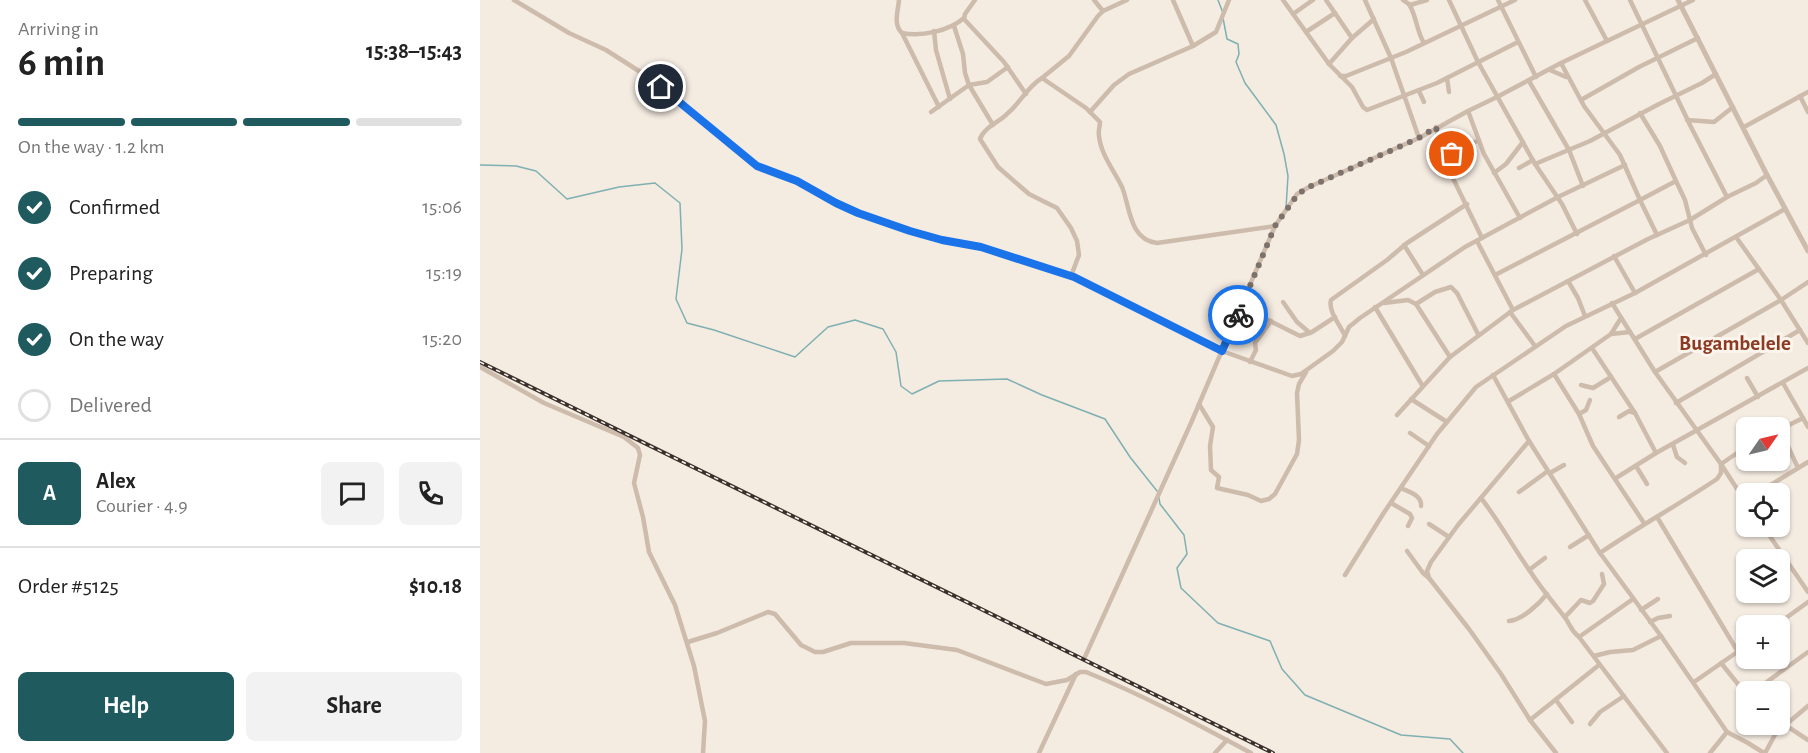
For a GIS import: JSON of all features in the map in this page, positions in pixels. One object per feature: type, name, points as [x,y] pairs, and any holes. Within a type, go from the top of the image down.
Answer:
[{"type":"street","points":[[514,0],[569,33],[606,50],[642,73],[760,168],[797,181],[836,203],[874,219],[942,240],[970,244],[1010,255],[1071,276],[1222,351],[1292,376],[1298,376],[1340,345],[1353,324],[1479,239],[1625,165]]},
{"type":"street","points":[[899,0],[897,27],[939,107]]},
{"type":"street","points":[[902,33],[934,31],[954,26],[964,18],[975,0]]},
{"type":"street","points":[[1094,0],[1103,11]]},
{"type":"street","points":[[1071,276],[1079,255],[1077,241],[1071,228],[1057,208],[1029,194],[993,160],[980,138],[983,132],[1007,115],[1026,93],[1069,56],[1103,11],[1127,0]]},
{"type":"street","points":[[1173,0],[1193,46]]},
{"type":"street","points":[[1090,112],[1114,85],[1129,74],[1193,46],[1216,32],[1229,0]]},
{"type":"street","points":[[1283,0],[1329,64],[1352,87],[1367,110],[1419,91],[1518,42]]},
{"type":"street","points":[[1293,14],[1313,0]]},
{"type":"street","points":[[1326,0],[1353,38]]},
{"type":"street","points":[[1365,0],[1391,58],[1419,138]]},
{"type":"street","points":[[1403,0],[1409,4],[1414,14],[1416,28],[1424,43]]},
{"type":"street","points":[[1409,4],[1427,0]]},
{"type":"street","points":[[1449,0],[1497,97],[1534,162],[1558,197],[1577,234]]},
{"type":"street","points":[[1340,76],[1346,76],[1391,58],[1500,3],[1515,0]]},
{"type":"street","points":[[1585,0],[1607,41]]},
{"type":"street","points":[[1630,0],[1687,120],[1727,197]]},
{"type":"street","points":[[1084,659],[1199,405],[1275,226],[1294,198],[1304,190],[1419,138],[1436,127],[1641,24],[1679,2],[1693,0]]},
{"type":"street","points":[[1679,2],[1808,251]]},
{"type":"street","points":[[1500,3],[1536,77]]},
{"type":"street","points":[[1306,33],[1335,13]]},
{"type":"street","points":[[964,18],[1008,67],[1026,93]]},
{"type":"street","points":[[1329,64],[1374,19]]},
{"type":"street","points":[[954,26],[963,54],[969,85],[993,125]]},
{"type":"street","points":[[934,31],[936,50],[950,99]]},
{"type":"street","points":[[1581,100],[1698,38]]},
{"type":"street","points":[[1561,63],[1581,100],[1620,155],[1657,235]]},
{"type":"street","points":[[931,112],[969,85],[987,82],[1008,67]]},
{"type":"street","points":[[1550,70],[1567,77]]},
{"type":"street","points":[[1520,168],[1590,141],[1716,74]]},
{"type":"street","points":[[1042,78],[1090,112],[1100,123],[1098,134],[1103,151],[1122,187],[1132,223],[1145,240],[1157,243],[1275,226]]},
{"type":"street","points":[[1447,78],[1449,92]]},
{"type":"street","points":[[1529,81],[1569,150],[1583,186]]},
{"type":"street","points":[[1419,91],[1424,102]]},
{"type":"street","points":[[1744,127],[1808,92]]},
{"type":"street","points":[[1800,96],[1808,112]]},
{"type":"street","points":[[1687,120],[1714,122],[1733,107]]},
{"type":"street","points":[[1468,111],[1494,173],[1520,218]]},
{"type":"street","points":[[1640,113],[1660,146],[1685,200],[1690,220],[1706,255]]},
{"type":"street","points":[[1436,127],[1438,138],[1447,156],[1448,168],[1467,204],[1479,239],[1511,311],[1535,346]]},
{"type":"street","points":[[1447,156],[1479,140]]},
{"type":"street","points":[[1494,173],[1506,164],[1523,142]]},
{"type":"street","points":[[1397,415],[1450,357],[1511,311],[1614,256],[1690,220],[1767,175]]},
{"type":"street","points":[[1495,275],[1676,181]]},
{"type":"street","points":[[1724,189],[1737,192]]},
{"type":"street","points":[[1345,336],[1329,305],[1330,300],[1404,245],[1467,204]]},
{"type":"street","points":[[1345,575],[1429,446],[1472,391],[1535,346],[1585,316],[1635,293],[1785,209]]},
{"type":"street","points":[[1736,237],[1781,300],[1808,343]]},
{"type":"street","points":[[1404,245],[1423,275]]},
{"type":"street","points":[[1614,256],[1635,293]]},
{"type":"street","points":[[1635,339],[1759,269]]},
{"type":"street","points":[[1568,281],[1585,316]]},
{"type":"street","points":[[1655,372],[1781,300],[1808,282]]},
{"type":"street","points":[[1416,304],[1435,292],[1451,287],[1457,293],[1478,334]]},
{"type":"street","points":[[1382,303],[1408,300],[1416,304],[1450,357]]},
{"type":"street","points":[[1283,302],[1297,322],[1310,333]]},
{"type":"street","points":[[1612,303],[1655,372],[1736,488]]},
{"type":"street","points":[[1375,308],[1422,385]]},
{"type":"street","points":[[1239,312],[1271,321],[1298,335],[1310,333],[1335,317]]},
{"type":"street","points":[[1509,401],[1554,374],[1611,334],[1621,318]]},
{"type":"street","points":[[1250,362],[1256,350],[1255,343],[1271,321]]},
{"type":"street","points":[[1676,403],[1800,330]]},
{"type":"street","points":[[1611,334],[1630,332]]},
{"type":"street","points":[[1592,348],[1635,412],[1656,453]]},
{"type":"street","points":[[480,367],[536,399],[624,437],[638,448],[640,455],[634,483],[644,517],[649,552],[675,605],[688,642],[705,721],[703,753]]},
{"type":"street","points":[[1616,478],[1696,430],[1808,368]]},
{"type":"street","points":[[1199,405],[1213,426],[1210,446],[1211,470],[1219,477],[1218,488],[1248,495],[1257,500],[1267,500],[1275,494],[1296,458],[1299,440],[1297,393],[1307,370]]},
{"type":"street","points":[[1554,374],[1579,414],[1593,446],[1644,522]]},
{"type":"street","points":[[1492,375],[1509,401],[1529,441],[1600,553],[1728,732],[1764,753],[1775,735]]},
{"type":"street","points":[[1581,384],[1593,388],[1611,377]]},
{"type":"street","points":[[1747,378],[1758,397]]},
{"type":"street","points":[[1783,383],[1808,427]]},
{"type":"street","points":[[1411,399],[1447,422]]},
{"type":"street","points":[[1579,414],[1586,410],[1590,400]]},
{"type":"street","points":[[1619,417],[1629,411],[1635,412]]},
{"type":"street","points":[[1790,425],[1803,418]]},
{"type":"street","points":[[1410,433],[1429,446]]},
{"type":"street","points":[[1429,578],[1428,568],[1449,537],[1529,441]]},
{"type":"street","points":[[1673,445],[1677,457],[1685,463]]},
{"type":"street","points":[[1790,451],[1798,468]]},
{"type":"street","points":[[1719,477],[1721,464],[1736,454]]},
{"type":"street","points":[[1774,483],[1808,462]]},
{"type":"street","points":[[1519,492],[1564,465]]},
{"type":"street","points":[[1636,465],[1647,484]]},
{"type":"street","points":[[1600,553],[1644,522],[1657,517],[1719,477],[1727,475]]},
{"type":"street","points":[[1401,488],[1418,497],[1421,500],[1421,506]]},
{"type":"street","points":[[1481,498],[1529,570],[1565,617],[1571,631],[1579,637],[1594,656],[1667,753]]},
{"type":"street","points":[[1391,502],[1410,514],[1412,518],[1408,525]]},
{"type":"street","points":[[1657,517],[1736,649]]},
{"type":"street","points":[[1429,524],[1449,537]]},
{"type":"street","points":[[1570,547],[1589,535]]},
{"type":"street","points":[[1770,537],[1808,592]]},
{"type":"street","points":[[1407,551],[1501,674],[1530,720],[1556,753]]},
{"type":"street","points":[[1529,570],[1545,558]]},
{"type":"street","points":[[1565,617],[1580,600],[1592,602],[1604,584],[1602,574]]},
{"type":"street","points":[[1509,621],[1521,616],[1547,594]]},
{"type":"street","points":[[1579,637],[1634,599]]},
{"type":"street","points":[[1641,610],[1658,599]]},
{"type":"street","points":[[1790,615],[1808,602]]},
{"type":"street","points":[[688,642],[717,633],[764,613],[772,613],[801,645],[815,652],[823,652],[851,643],[904,643],[957,650],[1046,684],[1066,680],[1076,674],[1086,672],[1129,690],[1251,753]]},
{"type":"street","points":[[1650,622],[1670,616]]},
{"type":"street","points":[[1594,656],[1633,650],[1661,636]]},
{"type":"street","points":[[1694,682],[1736,653]]},
{"type":"street","points":[[1769,681],[1807,654]]},
{"type":"street","points":[[1721,663],[1736,682]]},
{"type":"street","points":[[1530,720],[1599,665]]},
{"type":"street","points":[[1039,753],[1076,674]]},
{"type":"street","points":[[1590,724],[1598,713],[1624,696]]},
{"type":"street","points":[[1556,700],[1572,722]]},
{"type":"street","points":[[1790,721],[1808,706]]},
{"type":"street","points":[[1790,728],[1808,740]]},
{"type":"street","points":[[1710,753],[1728,732]]},
{"type":"street","points":[[1215,753],[1227,740]]},
{"type":"waterway","points":[[1218,0],[1223,13]]},
{"type":"waterway","points":[[1223,18],[1227,39],[1238,44],[1239,54],[1236,62],[1245,83],[1276,125],[1288,176],[1286,208]]},
{"type":"waterway","points":[[480,165],[516,166],[536,171],[567,199],[619,187],[655,183],[680,203],[682,249],[676,299],[687,323],[795,357],[828,327],[855,320],[883,329],[896,352],[901,386],[912,394],[939,381],[1007,379],[1105,419],[1130,457],[1157,491]]},
{"type":"waterway","points":[[1159,498],[1160,504],[1184,535],[1187,554],[1177,568],[1181,588],[1218,623],[1270,641],[1282,669],[1305,695],[1401,735],[1450,739],[1463,753]]},
{"type":"railway","points":[[480,362],[1273,753]]},
{"type":"way so far","points":[[1238,315],[1275,226],[1300,192],[1419,138],[1436,127],[1438,138],[1447,156],[1452,154]]},
{"type":"district","name":"Bugambelele","points":[[1735,343]]},
{"type":"route","points":[[661,87],[757,166],[785,175],[858,213],[915,233],[1010,255],[1074,277],[1222,351],[1238,315]]}]
